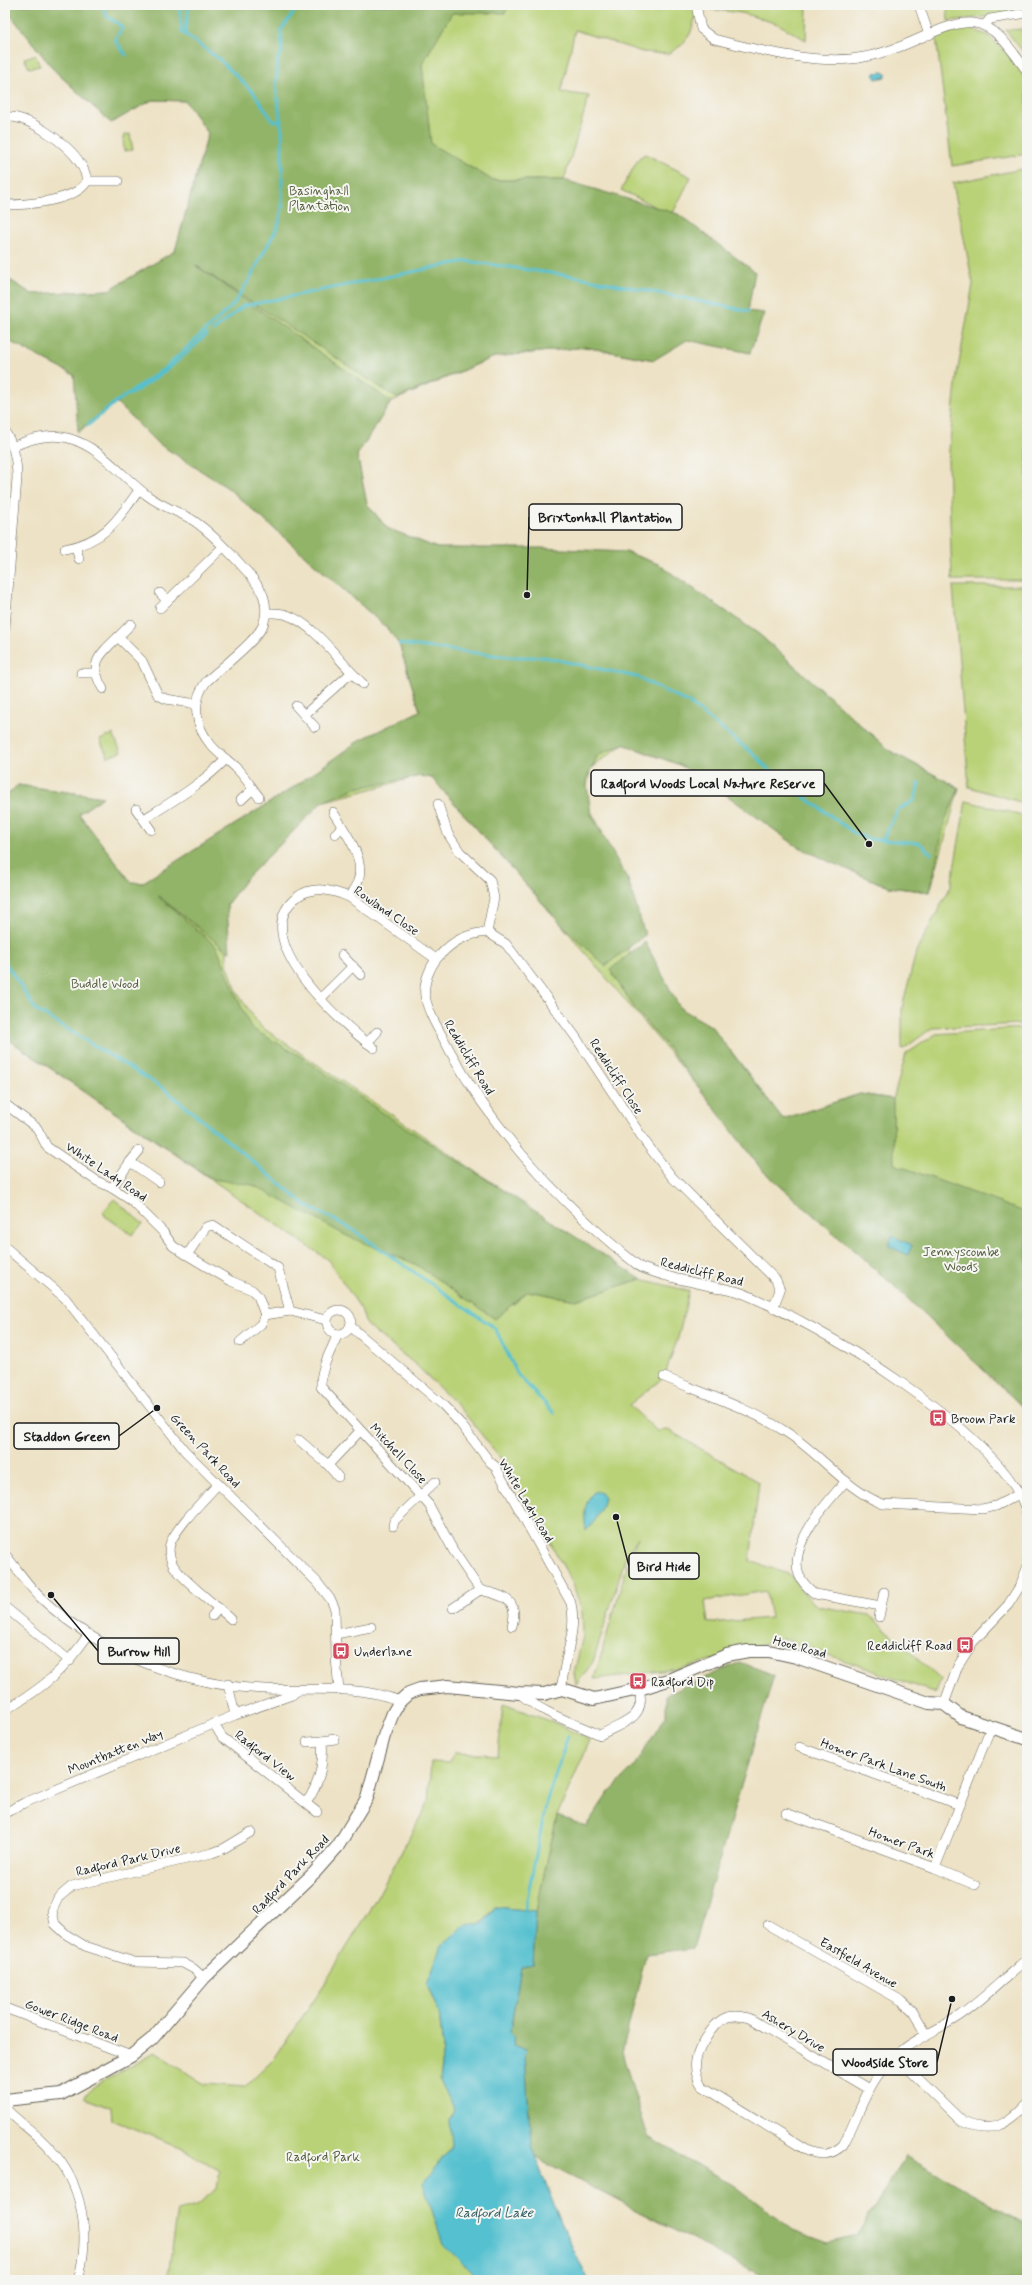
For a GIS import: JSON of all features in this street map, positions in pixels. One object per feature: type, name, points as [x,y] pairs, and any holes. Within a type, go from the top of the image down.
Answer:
[{"type":"street","points":[[696,5],[697,17],[701,29],[714,39],[828,60],[863,58],[899,48],[953,26],[974,23],[984,26],[998,36],[1027,71]]},
{"type":"street","points":[[919,5],[929,35]]},
{"type":"street","points":[[984,26],[990,19],[1027,13]]},
{"type":"street","points":[[5,117],[20,118],[33,123],[65,146],[80,162],[87,181]]},
{"type":"street","points":[[5,205],[24,205],[70,195],[79,190],[87,181],[118,181]]},
{"type":"street","points":[[5,432],[17,463],[5,628]]},
{"type":"street","points":[[12,447],[33,439],[48,436],[66,437],[84,444],[100,454],[152,500],[191,519],[223,547],[258,586],[265,598],[266,613],[261,631],[206,682],[200,691],[196,704],[197,719],[210,745],[226,759],[256,793],[241,800]]},
{"type":"street","points":[[65,549],[76,547],[103,534],[113,526],[139,490]]},
{"type":"street","points":[[76,547],[79,559]]},
{"type":"street","points":[[160,608],[223,547]]},
{"type":"street","points":[[160,593],[168,601]]},
{"type":"street","points":[[266,613],[286,614],[299,620],[310,629],[363,684]]},
{"type":"street","points":[[103,689],[95,673],[95,664],[102,652],[130,624]]},
{"type":"street","points":[[118,637],[142,662],[158,695],[166,699],[196,704]]},
{"type":"street","points":[[81,673],[95,673]]},
{"type":"street","points":[[304,715],[351,673]]},
{"type":"street","points":[[296,706],[315,727]]},
{"type":"street","points":[[144,819],[202,781],[226,759]]},
{"type":"street","points":[[436,959],[456,940],[471,934],[487,932],[494,898],[490,880],[460,852],[448,834],[438,804]]},
{"type":"street","points":[[136,809],[151,830]]},
{"type":"street","points":[[333,812],[353,845],[359,865],[358,880],[349,897]]},
{"type":"street","points":[[334,834],[342,827]]},
{"type":"street","name":"Rowland Close","points":[[377,1032],[371,1046],[349,1029],[321,998],[285,950],[281,936],[282,917],[291,902],[302,894],[318,889],[332,890],[349,897],[436,959]]},
{"type":"street","name":"Reddicliff Close","points":[[487,932],[506,944],[575,1036],[646,1143],[672,1177],[776,1280],[780,1290],[774,1308]]},
{"type":"street","points":[[342,955],[361,975]]},
{"type":"street","name":"Reddicliff Road","points":[[436,959],[428,972],[425,995],[432,1018],[482,1104],[515,1147],[563,1200],[616,1248],[640,1267],[656,1274],[738,1292],[774,1308],[856,1353],[908,1387],[958,1427],[993,1460],[1019,1494],[1027,1515]]},
{"type":"street","points":[[321,998],[353,966]]},
{"type":"street","name":"White Lady Road","points":[[5,1104],[37,1128],[47,1146],[97,1181],[112,1188],[132,1201],[163,1232],[173,1246],[231,1281],[252,1290],[258,1296],[265,1315]]},
{"type":"street","points":[[112,1188],[139,1151]]},
{"type":"street","points":[[130,1162],[159,1182]]},
{"type":"street","points":[[187,1255],[206,1227],[213,1225],[278,1268],[290,1311]]},
{"type":"street","name":"Green Park Road","points":[[5,1247],[65,1298],[185,1451],[317,1582],[332,1600],[335,1609],[339,1690]]},
{"type":"street","name":"White Lady Road","points":[[326,1320],[330,1312],[338,1309],[343,1310],[350,1316],[350,1326],[431,1394],[460,1422],[490,1462],[495,1466],[571,1603],[573,1625],[562,1672],[562,1689]]},
{"type":"street","points":[[240,1342],[261,1324],[265,1315],[290,1311],[326,1320],[328,1328],[338,1334],[344,1333],[350,1326]]},
{"type":"street","name":"Mitchell Close","points":[[338,1334],[320,1378],[321,1387],[429,1505],[453,1550],[480,1590]]},
{"type":"street","points":[[664,1377],[681,1379],[787,1432],[819,1456],[846,1481],[870,1499],[883,1504],[982,1509],[996,1506],[1019,1494]]},
{"type":"street","points":[[328,1465],[360,1431]]},
{"type":"street","points":[[299,1440],[328,1465],[338,1477]]},
{"type":"street","points":[[846,1481],[818,1511],[803,1540],[798,1563],[799,1575],[815,1594],[881,1606]]},
{"type":"street","points":[[393,1526],[394,1521],[435,1482]]},
{"type":"street","points":[[218,1484],[176,1534],[169,1545],[169,1550],[173,1565],[231,1619]]},
{"type":"street","points":[[5,1554],[41,1598],[60,1614],[89,1634],[135,1659],[198,1679],[260,1688],[339,1690],[380,1693],[400,1701],[409,1693],[420,1689],[448,1686],[544,1694],[562,1689]]},
{"type":"street","points":[[1027,1568],[1020,1586],[1008,1605],[973,1642],[958,1666],[944,1704],[958,1716],[1027,1739]]},
{"type":"street","points":[[453,1608],[480,1590],[504,1596],[514,1607],[516,1615],[512,1626]]},
{"type":"street","points":[[879,1617],[884,1592]]},
{"type":"street","points":[[5,1607],[70,1661]]},
{"type":"street","points":[[212,1616],[219,1608]]},
{"type":"street","points":[[336,1634],[371,1627]]},
{"type":"street","points":[[5,1710],[32,1694],[58,1674],[70,1661],[89,1634]]},
{"type":"street","name":"Hooe Road","points":[[562,1689],[579,1696],[594,1699],[639,1689],[671,1679],[727,1656],[748,1651],[769,1651],[796,1658],[929,1703],[944,1704]]},
{"type":"street","points":[[228,1684],[235,1715]]},
{"type":"street","points":[[519,1693],[532,1705],[556,1717],[600,1735],[638,1714],[641,1707],[639,1689]]},
{"type":"street","name":"Mountbatten Way","points":[[5,1813],[24,1803],[235,1715],[292,1695],[299,1690]]},
{"type":"street","name":"Radford Park Road","points":[[5,2100],[61,2094],[131,2056],[152,2039],[204,1978],[316,1872],[338,1846],[367,1798],[384,1736],[400,1701]]},
{"type":"street","name":"Radford View","points":[[214,1724],[222,1737],[317,1812]]},
{"type":"street","name":"Homer Park","points":[[786,1814],[935,1868],[991,1727]]},
{"type":"street","points":[[307,1742],[335,1739]]},
{"type":"street","points":[[306,1803],[317,1782],[323,1751],[322,1741]]},
{"type":"street","name":"Homer Park Lane South","points":[[799,1747],[960,1805]]},
{"type":"street","name":"Radford Park Drive","points":[[204,1978],[184,1963],[134,1962],[85,1946],[67,1935],[55,1924],[52,1911],[58,1898],[72,1886],[212,1853],[223,1849],[250,1832]]},
{"type":"street","points":[[935,1868],[975,1885]]},
{"type":"street","name":"Eastfield Avenue","points":[[768,1925],[902,2002],[912,2011],[926,2033]]},
{"type":"street","points":[[869,2089],[878,2075],[908,2044],[960,2015],[1027,1959]]},
{"type":"street","name":"Gower Ridge Road","points":[[5,2008],[131,2056]]},
{"type":"street","name":"Ashery Drive","points":[[738,2015],[749,2018],[869,2089],[844,2145],[836,2151],[826,2155],[817,2155],[806,2150],[702,2086],[696,2077],[694,2065],[697,2051],[715,2024],[725,2017],[738,2015]]},
{"type":"street","points":[[895,2056],[963,2122],[975,2127],[990,2128],[1004,2124],[1017,2115],[1027,2104]]},
{"type":"street","points":[[5,2100],[7,2110],[50,2148],[64,2164],[72,2181],[85,2237],[78,2280]]},
{"type":"green space","points":[[5,5],[807,5],[806,40],[778,24],[742,13],[699,8],[690,34],[682,45],[668,54],[642,52],[575,30],[561,92],[589,96],[564,180],[492,180],[453,157],[440,166],[654,360],[585,347],[494,357],[391,402],[357,455],[367,504],[387,528],[437,548],[626,552],[658,564],[760,635],[890,751],[959,788],[930,892],[889,887],[830,862],[789,840],[747,809],[767,773],[680,765],[623,744],[591,768],[584,798],[603,833],[592,847],[628,941],[632,972],[731,1051],[783,1119],[860,1094],[893,1099],[906,1054],[936,1034],[1022,1028],[1027,1032],[1027,1411],[891,1283],[762,1170],[701,1090],[560,923],[432,778],[420,776],[322,802],[246,879],[227,904],[227,964],[238,994],[260,1026],[496,1185],[499,1291],[514,1304],[528,1291],[576,1300],[641,1279],[689,1291],[678,1338],[664,1377],[629,1405],[657,1431],[668,1430],[759,1482],[750,1561],[791,1575],[801,1591],[817,1606],[869,1615],[941,1679],[936,1693],[784,1639],[679,1669],[594,1679],[629,1559],[638,1537],[626,1556],[593,1662],[576,1685],[574,1673],[583,1636],[582,1612],[573,1584],[510,1470],[461,1409],[416,1365],[366,1325],[361,1309],[328,1260],[5,1037],[5,797],[18,785],[103,797],[79,814],[131,882],[142,883],[288,791],[360,740],[420,711],[399,644],[386,627],[228,488],[156,442],[116,402],[78,433],[79,416],[74,375],[5,339],[5,277],[32,294],[109,290],[175,251],[208,133],[185,101],[152,100],[111,123],[54,70],[5,8]],"holes":[[[766,1591],[771,1618],[708,1623],[705,1601]]]},
{"type":"green space","points":[[5,5],[510,5],[505,13],[452,13],[422,64],[431,144],[492,180],[564,180],[678,214],[755,272],[748,311],[764,313],[750,353],[687,340],[654,360],[585,347],[494,357],[397,398],[195,265],[391,402],[357,455],[367,504],[387,528],[437,548],[541,548],[626,552],[658,564],[760,635],[890,751],[959,788],[945,821],[930,892],[889,887],[830,862],[795,845],[710,783],[680,765],[623,744],[598,755],[586,779],[591,814],[628,880],[645,935],[605,966],[560,923],[432,778],[420,776],[356,788],[322,802],[246,879],[227,904],[230,953],[158,896],[217,947],[251,1028],[298,1055],[386,1115],[641,1279],[576,1300],[528,1291],[495,1319],[415,1264],[347,1236],[253,1185],[212,1179],[5,1037],[5,797],[18,785],[103,797],[79,814],[131,882],[142,883],[288,791],[360,740],[420,711],[399,644],[386,627],[228,488],[156,442],[116,402],[78,431],[74,375],[5,339],[5,277],[32,294],[109,290],[175,251],[208,133],[185,101],[152,100],[111,123],[54,70],[5,8]]},
{"type":"green space","points":[[947,5],[1027,5],[1027,16],[1004,15],[948,21]]},
{"type":"green space","points":[[967,28],[988,35],[1009,56],[1027,81],[1027,154],[952,166],[936,36]]},
{"type":"green space","points":[[1027,29],[1027,57],[1006,30]]},
{"type":"green space","points":[[35,55],[40,66],[29,68],[24,58]]},
{"type":"green space","points":[[130,134],[133,150],[124,151],[124,135]]},
{"type":"green space","points":[[645,154],[691,177],[672,215],[621,190],[639,158]]},
{"type":"green space","points":[[1027,168],[1027,580],[952,580],[948,460],[957,374],[973,284],[953,183]]},
{"type":"green space","points":[[953,586],[1027,586],[1027,804],[969,787]]},
{"type":"green space","points":[[113,734],[121,752],[108,757],[100,740]]},
{"type":"green space","points":[[966,801],[1027,816],[1027,1028],[1023,1024],[932,1028],[902,1050],[902,1008],[916,952],[951,886]]},
{"type":"green space","name":"Jennyscombe Woods","points":[[645,942],[680,1008],[711,1026],[783,1119],[860,1094],[893,1099],[894,1164],[1027,1213],[1027,1411],[891,1283],[762,1170],[670,1050],[635,1009],[610,970]]},
{"type":"green space","points":[[114,1199],[143,1224],[132,1235],[105,1216],[103,1212]]},
{"type":"green space","points":[[740,1662],[774,1675],[693,1948],[646,1954],[622,2053],[648,2137],[734,2185],[793,2230],[828,2243],[857,2236],[905,2156],[1027,2224],[1027,2280],[770,2280],[543,2162],[535,2156],[531,2146],[525,2055],[527,2049],[513,2046],[510,2031],[521,1967],[533,1965],[536,1911],[557,1816],[586,1826],[609,1792],[632,1769],[666,1716],[666,1695]]},
{"type":"green space","name":"Radford Park","points":[[503,1704],[553,1722],[590,1740],[557,1816],[536,1911],[495,1907],[427,1984],[439,2013],[443,2049],[439,2081],[455,2110],[450,2121],[453,2146],[423,2183],[479,2280],[165,2280],[168,2274],[178,2210],[196,2205],[217,2189],[220,2171],[183,2148],[112,2120],[111,2108],[84,2098],[93,2087],[155,2052],[204,2084],[245,2087],[274,2059],[325,1983],[376,1899],[428,1803],[431,1762],[450,1763],[454,1753],[498,1755]]},
{"type":"water","points":[[884,72],[886,77],[876,79],[874,76],[875,73]]},
{"type":"water","points":[[892,1236],[912,1245],[908,1255],[889,1246]]},
{"type":"water","points":[[594,1492],[600,1492],[604,1497],[602,1507],[598,1516],[586,1531],[586,1505],[590,1496]]},
{"type":"water","name":"Radford Lake","points":[[495,1907],[536,1911],[533,1965],[521,1967],[510,2031],[515,2038],[513,2046],[527,2049],[525,2055],[531,2146],[561,2223],[588,2280],[479,2280],[443,2244],[423,2183],[452,2146],[450,2121],[455,2110],[439,2081],[443,2049],[439,2013],[427,1984],[441,1946],[466,1924],[482,1924]]},
{"type":"waterway","points":[[104,5],[104,10],[108,17],[117,22],[122,28],[115,40],[126,55]]},
{"type":"waterway","points":[[179,5],[182,32],[218,58],[254,93],[273,121],[281,121]]},
{"type":"waterway","points":[[185,34],[189,5]]},
{"type":"waterway","points":[[116,402],[165,368],[233,305],[249,280],[278,226],[282,209],[282,131],[276,87],[278,58],[282,52],[281,30],[299,5]]},
{"type":"waterway","points":[[651,5],[657,11]]},
{"type":"waterway","points":[[213,331],[243,306],[466,261],[579,277],[748,311]]},
{"type":"waterway","points":[[129,395],[170,367],[207,334]]},
{"type":"waterway","points":[[87,426],[117,401]]},
{"type":"waterway","points":[[399,644],[511,657],[544,657],[637,677],[689,703],[757,757],[772,773],[854,833],[868,839],[920,843],[931,854]]},
{"type":"waterway","points":[[883,839],[898,810],[915,800],[919,783]]},
{"type":"waterway","points":[[5,962],[36,1010],[163,1088],[307,1206],[350,1228],[495,1328],[518,1375],[554,1413]]},
{"type":"waterway","points":[[525,1909],[547,1800],[568,1736]]},
{"type":"place","name":"Brixtonhall Plantation","points":[[527,595]]},
{"type":"place","name":"Radford Woods Local Nature Reserve","points":[[869,844]]},
{"type":"place","name":"Staddon Green","points":[[157,1408]]},
{"type":"place","name":"Broom Park","points":[[938,1418]]},
{"type":"place","name":"Bird Hide","points":[[616,1517]]},
{"type":"place","name":"Burrow Hill","points":[[51,1595]]},
{"type":"place","name":"Reddicliff Road","points":[[965,1645]]},
{"type":"place","name":"Underlane","points":[[341,1651]]},
{"type":"place","name":"Radford Dip","points":[[638,1681]]},
{"type":"place","name":"Woodside Store","points":[[952,1999]]},
{"type":"park label","name":"Basinghall Plantation","points":[[319,198]]},
{"type":"park label","name":"Buddle Wood","points":[[105,983]]}]
